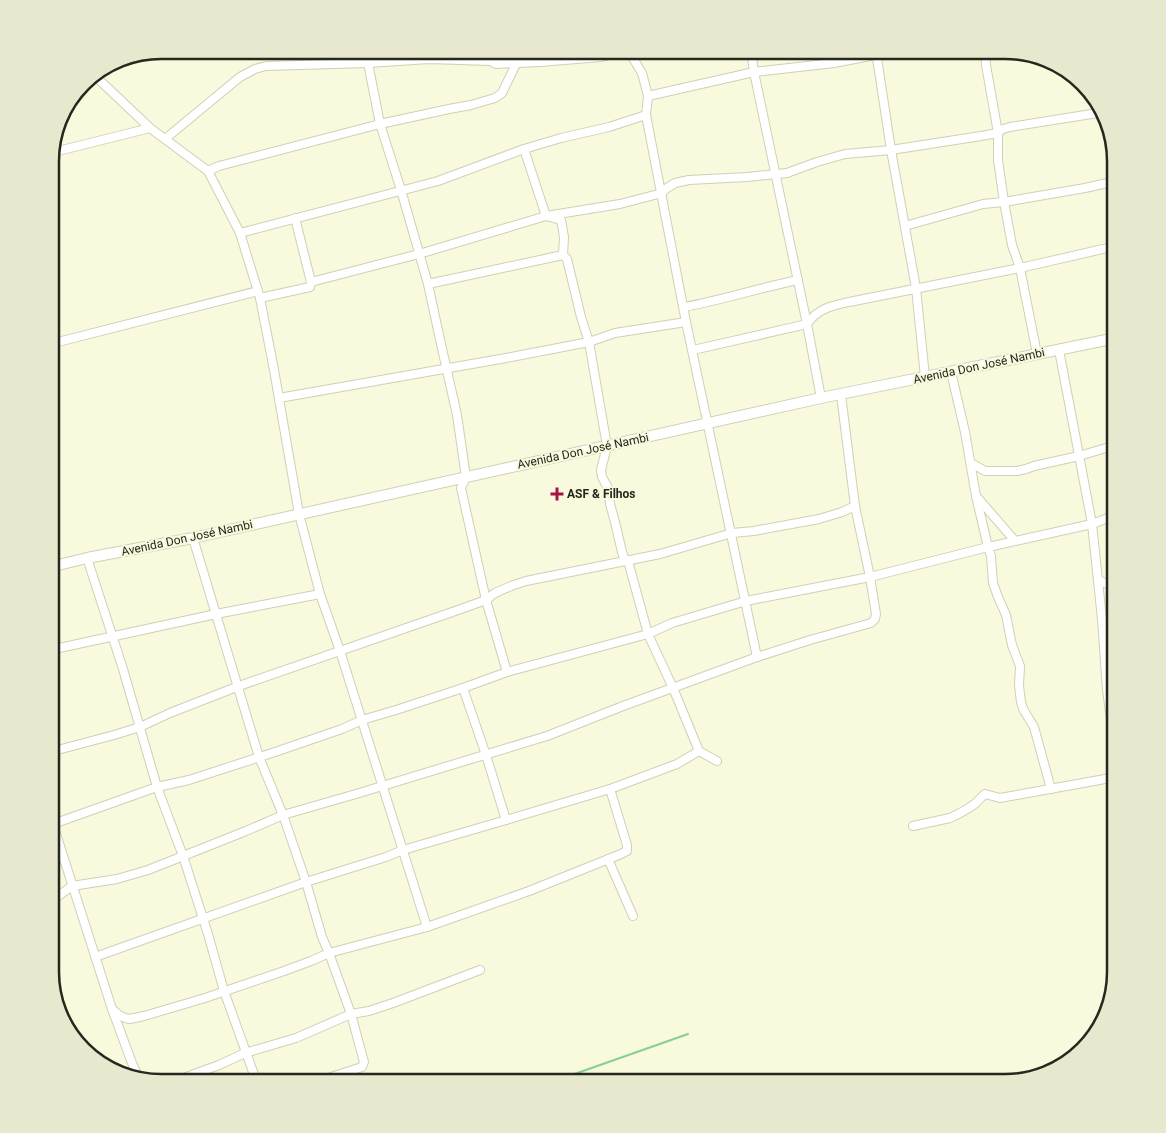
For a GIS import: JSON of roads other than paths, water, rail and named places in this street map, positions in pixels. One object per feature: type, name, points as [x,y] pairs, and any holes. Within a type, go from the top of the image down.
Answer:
[{"type":"street","points":[[165,139],[240,77],[266,66],[429,59],[491,61],[496,64],[516,64],[577,59]]},
{"type":"street","points":[[208,171],[219,166],[380,124],[449,108],[471,105],[495,98],[502,93],[516,64],[515,59]]},
{"type":"street","points":[[633,59],[642,73],[648,96],[646,115],[686,322],[757,657]]},
{"type":"street","points":[[752,59],[821,398]]},
{"type":"street","points":[[648,96],[754,72],[834,63],[850,59]]},
{"type":"street","points":[[876,59],[916,288],[925,377]]},
{"type":"street","points":[[985,59],[998,133],[998,160],[1004,202],[1012,245],[1020,268],[1037,354]]},
{"type":"street","points":[[368,63],[380,124],[428,284],[457,415],[466,477],[461,488],[486,600],[507,672]]},
{"type":"street","points":[[99,79],[150,128],[208,171],[240,233],[259,294],[299,514],[320,594],[340,651],[427,927]]},
{"type":"street","points":[[311,282],[419,254],[546,216],[620,204],[662,193],[675,183],[689,180],[786,173],[845,154],[891,150],[998,133],[1010,127],[1096,113]]},
{"type":"street","points":[[240,233],[438,181],[524,149],[609,127],[646,115]]},
{"type":"street","points":[[59,151],[150,128]]},
{"type":"street","points":[[524,149],[546,216]]},
{"type":"street","points":[[778,186],[786,173]]},
{"type":"street","points":[[905,226],[983,204],[1004,202],[1107,183]]},
{"type":"street","points":[[546,216],[561,220],[564,237],[563,255],[567,259],[580,317],[588,342],[607,446],[601,470],[602,477],[608,488],[622,552],[624,558],[628,561],[648,634],[699,751],[717,761]]},
{"type":"street","points":[[59,342],[259,294],[310,287],[311,282],[295,218]]},
{"type":"street","points":[[693,350],[807,324],[812,317],[831,306],[1020,268],[1107,248]]},
{"type":"street","points":[[428,284],[563,255]]},
{"type":"street","points":[[684,307],[798,280]]},
{"type":"street","points":[[279,398],[447,369],[588,342],[615,333],[686,322]]},
{"type":"street","name":"Avenida Don José Nambi","points":[[59,565],[193,538],[821,398],[1107,340]]},
{"type":"street","points":[[1059,350],[1092,524],[1107,696]]},
{"type":"street","points":[[951,372],[965,432],[976,496],[991,556],[994,583],[998,598],[1006,615],[1012,646],[1020,666],[1019,686],[1022,709],[1034,726],[1051,789]]},
{"type":"street","points":[[59,895],[72,886],[116,879],[148,870],[283,815],[548,736],[623,706],[757,657],[871,623],[875,619],[876,614],[855,506],[841,395]]},
{"type":"street","points":[[971,463],[985,471],[1017,471],[1107,448]]},
{"type":"street","points":[[974,480],[985,471]]},
{"type":"street","points":[[976,496],[1014,541]]},
{"type":"street","points":[[59,750],[140,727],[238,686],[486,600],[511,586],[526,581],[660,554],[732,534],[819,519],[855,506]]},
{"type":"street","points":[[59,822],[157,787],[189,780],[259,757],[362,720],[507,672],[648,634],[672,623],[746,601],[870,577],[988,547],[1092,524],[1107,518]]},
{"type":"street","points":[[193,538],[259,757],[283,815],[306,882],[322,937],[351,1014],[364,1062],[362,1067],[340,1074]]},
{"type":"street","points":[[87,558],[157,787],[183,856],[224,991],[253,1074]]},
{"type":"street","points":[[1098,580],[1107,584]]},
{"type":"street","points":[[59,648],[320,594]]},
{"type":"street","points":[[463,688],[506,820]]},
{"type":"street","points":[[95,957],[306,882],[403,850],[610,789],[677,764],[699,751]]},
{"type":"street","points":[[914,826],[950,818],[976,803],[985,794],[1000,798],[1107,779]]},
{"type":"street","points":[[112,1009],[125,1018],[136,1018],[302,965],[329,952],[427,927],[529,891],[608,860],[627,851],[627,845],[610,789]]},
{"type":"street","points":[[59,844],[112,1009],[135,1071]]},
{"type":"street","points":[[608,860],[633,916]]},
{"type":"street","points":[[194,1074],[245,1053],[296,1038],[351,1014],[369,1011],[393,1003],[480,970]]},
{"type":"waterway","points":[[575,1074],[688,1034]]},
{"type":"place","name":"ASF & Filhos","points":[[557,494]]}]
